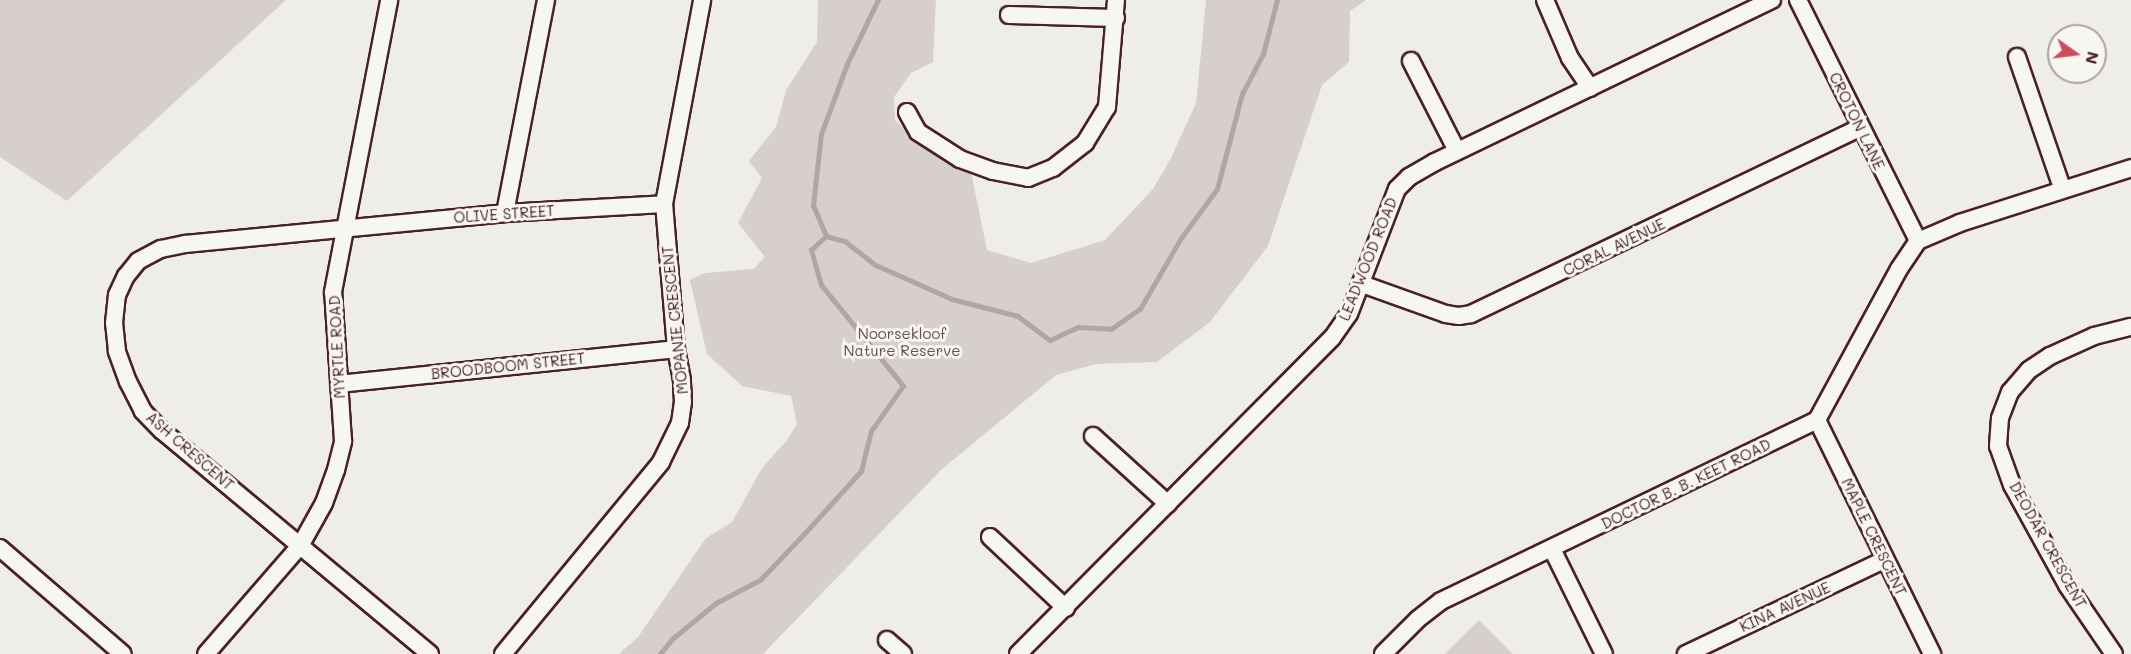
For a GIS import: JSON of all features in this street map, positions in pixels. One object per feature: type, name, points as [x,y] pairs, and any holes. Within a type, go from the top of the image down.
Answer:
[{"type":"street","name":"MYRTLE ROAD","points":[[206,654],[300,546],[324,503],[343,441],[333,292],[390,0]]},
{"type":"street","points":[[505,213],[546,0]]},
{"type":"street","name":"MOPANIE CRESCENT","points":[[503,654],[661,462],[680,423],[683,402],[676,349],[664,204],[702,0]]},
{"type":"street","points":[[907,112],[918,132],[960,159],[993,171],[1028,177],[1053,168],[1085,143],[1107,106],[1116,0]]},
{"type":"street","points":[[1545,0],[1567,51],[1590,88]]},
{"type":"street","name":"LEADWOOD ROAD","points":[[1018,654],[1332,339],[1349,314],[1362,284],[1397,189],[1409,177],[1457,151],[1772,0]]},
{"type":"street","name":"CROTON LANE","points":[[1798,0],[1859,128],[1918,241]]},
{"type":"street","points":[[1009,15],[1116,18]]},
{"type":"street","points":[[2018,57],[2062,188]]},
{"type":"street","points":[[1411,61],[1457,151]]},
{"type":"street","name":"CORAL AVENUE","points":[[1362,284],[1446,314],[1460,316],[1471,314],[1859,128]]},
{"type":"street","points":[[1816,420],[1899,269],[1918,241],[1960,223],[2062,188],[2131,168]]},
{"type":"street","name":"OLIVE STREET","points":[[344,229],[505,213],[664,204]]},
{"type":"street","name":"ASH CRESCENT","points":[[300,546],[162,431],[144,411],[128,382],[117,351],[114,323],[117,295],[126,276],[138,261],[161,249],[185,244],[344,229]]},
{"type":"street","name":"DEODAR CRESCENT","points":[[2114,654],[2067,585],[2012,485],[1998,446],[2000,418],[2010,392],[2029,370],[2050,356],[2094,336],[2131,327]]},
{"type":"street","name":"BROODBOOM STREET","points":[[339,384],[676,349]]},
{"type":"street","name":"DOCTOR B. B. KEET ROAD","points":[[1383,654],[1418,619],[1441,601],[1816,420]]},
{"type":"street","name":"MAPLE CRESCENT","points":[[1816,420],[1932,654]]},
{"type":"street","points":[[1093,436],[1168,504]]},
{"type":"street","points":[[990,537],[1066,608]]},
{"type":"street","points":[[300,546],[430,654]]},
{"type":"street","points":[[0,548],[123,654]]},
{"type":"street","points":[[1552,549],[1604,654]]},
{"type":"street","name":"KINA AVENUE","points":[[1686,654],[1884,560]]},
{"type":"street","points":[[887,640],[903,654]]},
{"type":"green space","points":[[0,0],[286,0],[67,201],[0,157]]},
{"type":"green space","name":"Noorsekloof Nature Reserve","points":[[818,0],[936,0],[933,62],[911,73],[894,97],[895,120],[917,140],[970,167],[987,250],[1031,263],[1105,240],[1153,189],[1170,160],[1196,103],[1206,0],[1366,0],[1350,11],[1349,62],[1322,85],[1268,246],[1210,322],[1157,362],[1096,364],[1056,375],[941,470],[763,654],[619,654],[638,637],[706,538],[732,522],[762,468],[787,440],[797,424],[791,396],[742,386],[707,354],[690,280],[705,273],[753,269],[765,257],[738,223],[762,178],[749,161],[776,127],[786,90],[817,42]]},
{"type":"green space","points":[[1479,620],[1513,654],[1445,654]]},
{"type":"waterway","points":[[826,236],[813,206],[821,134],[847,64],[878,0]]},
{"type":"waterway","points":[[660,654],[672,639],[716,603],[760,580],[804,534],[861,471],[871,431],[903,386],[821,285],[811,250],[826,236],[845,241],[876,265],[952,299],[1018,316],[1050,340],[1078,327],[1111,329],[1140,309],[1181,238],[1217,189],[1242,94],[1263,54],[1277,0]]}]
